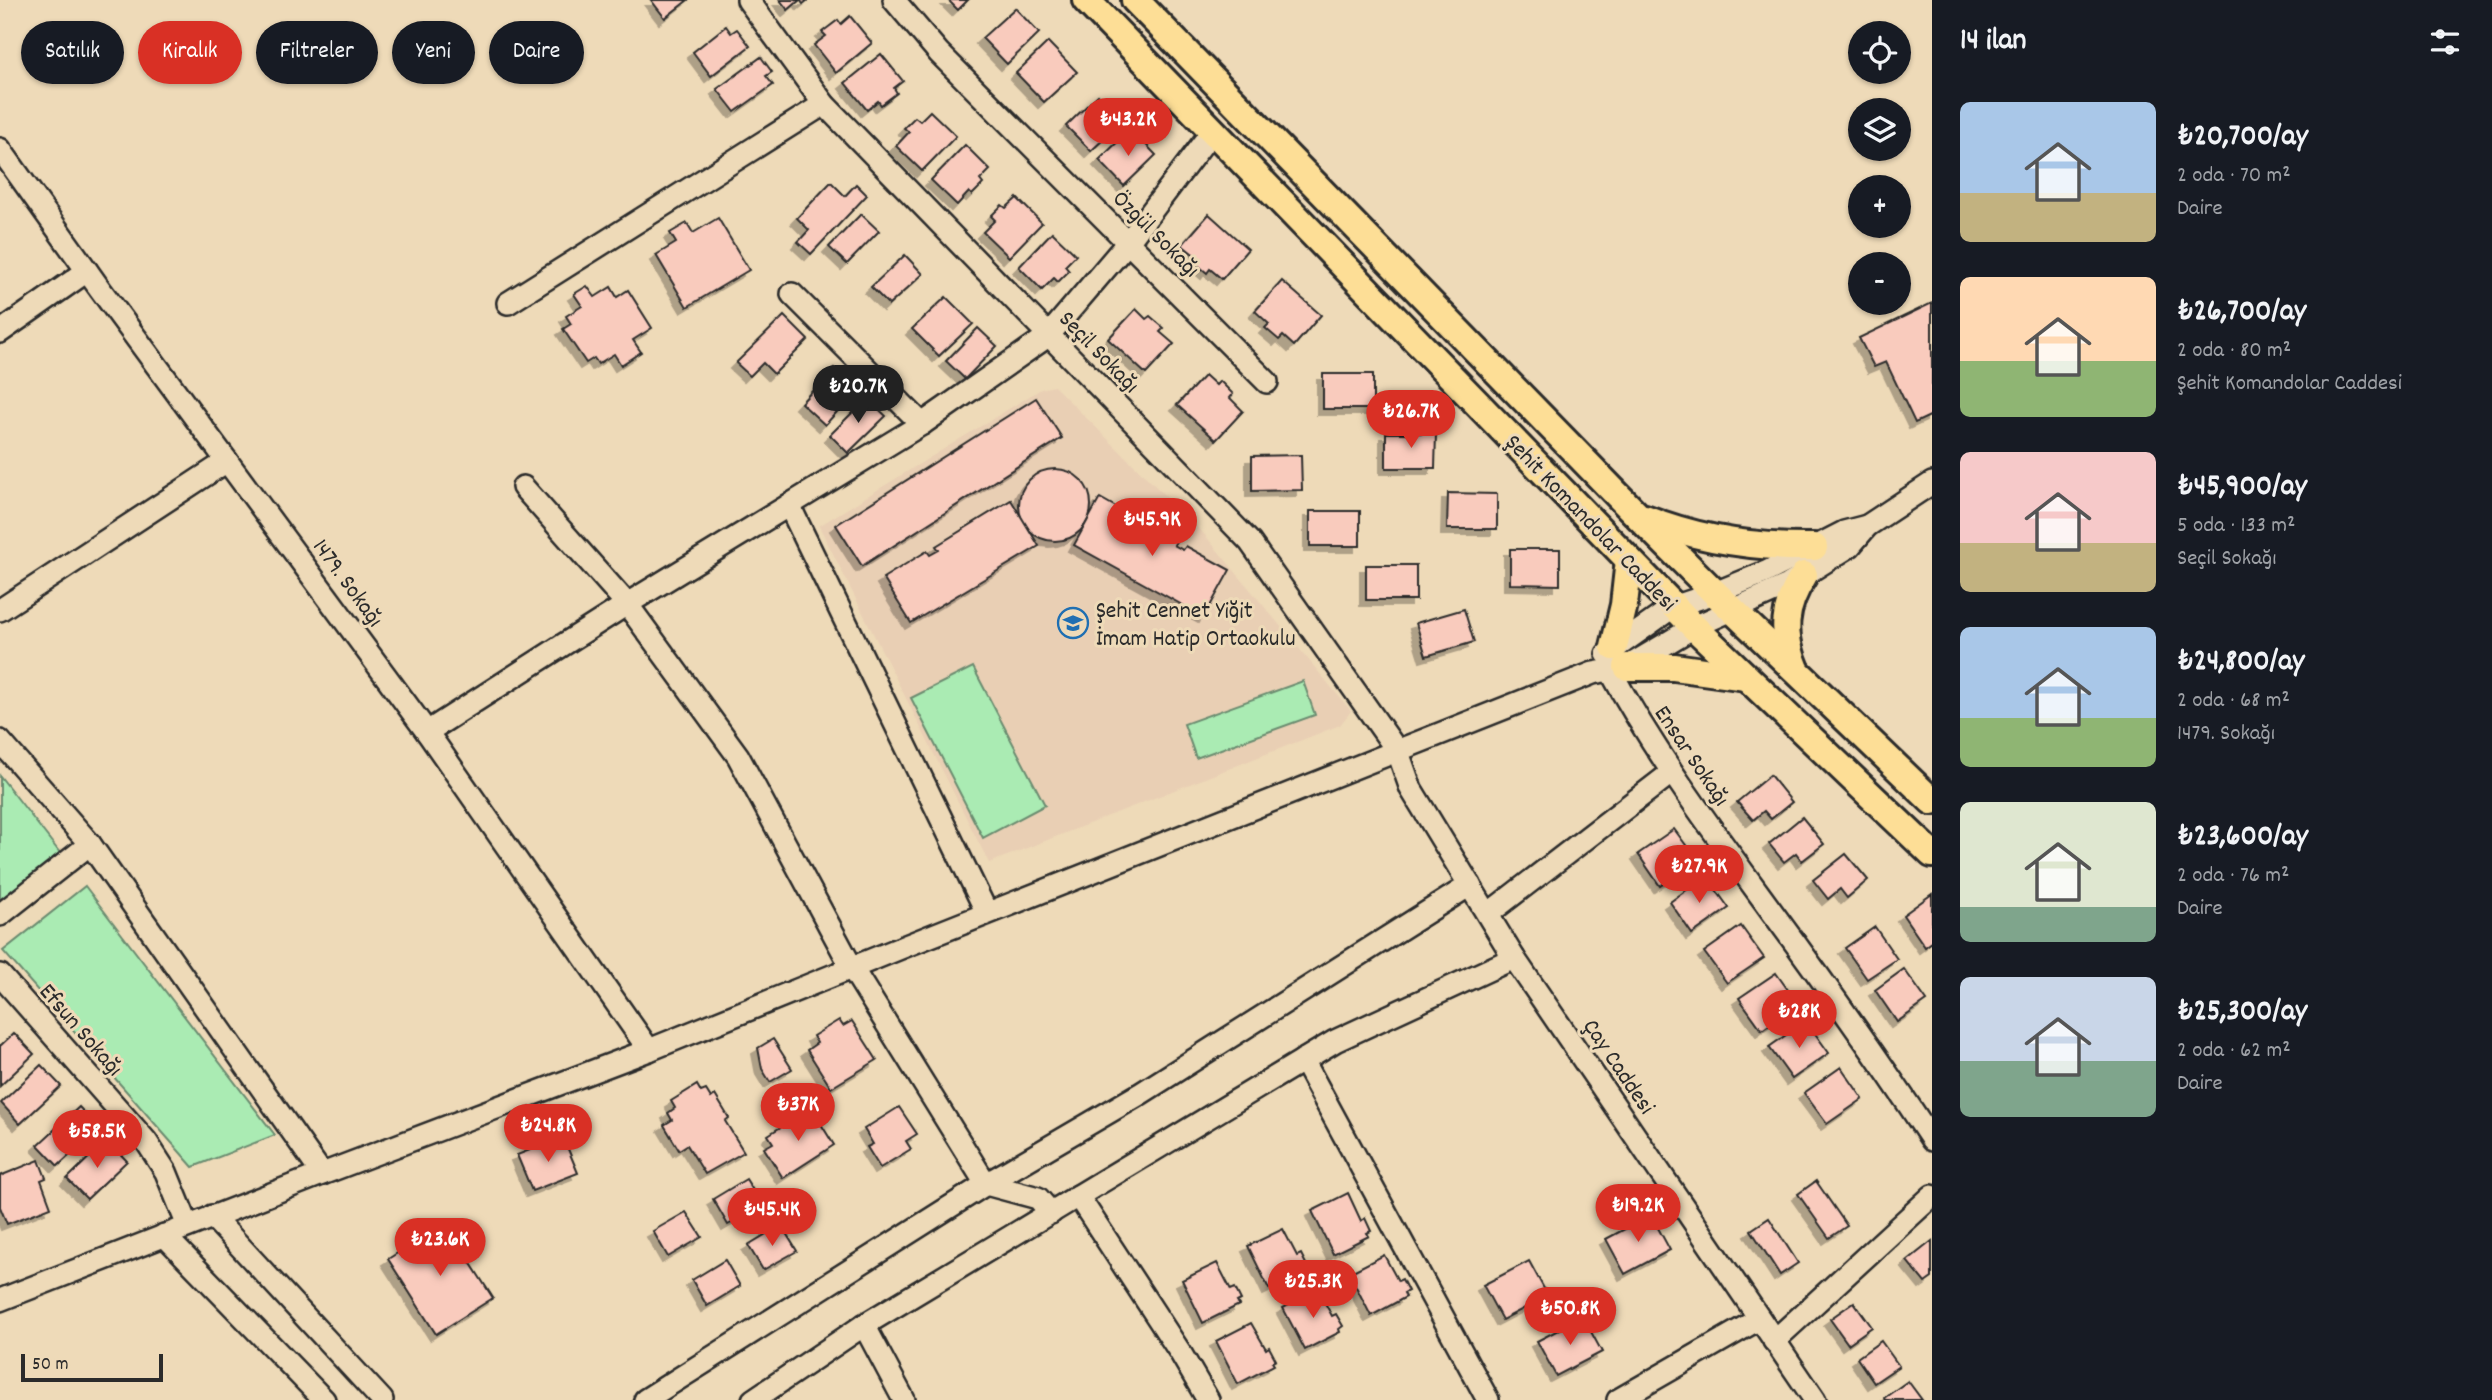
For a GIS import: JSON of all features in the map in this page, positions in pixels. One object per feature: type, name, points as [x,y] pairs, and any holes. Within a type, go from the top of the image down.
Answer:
[{"type":"main road","name":"Şehit Komandolar Caddesi","points":[[1086,0],[1693,627],[1932,854]]},
{"type":"main road","name":"Şehit Komandolar Caddesi","points":[[1136,0],[1636,514],[1932,801]]},
{"type":"main road","points":[[1636,514],[1672,528],[1718,540],[1780,548],[1814,547]]},
{"type":"main road","points":[[1629,560],[1624,605],[1611,664],[1674,667],[1746,677]]},
{"type":"main road","points":[[1797,671],[1788,644],[1787,616],[1789,603],[1804,575]]},
{"type":"street","name":"Seçil Sokağı","points":[[748,0],[824,104],[1250,542],[1398,752]]},
{"type":"street","name":"Özgül Sokağı","points":[[894,0],[939,53],[1267,382]]},
{"type":"street","points":[[508,303],[824,104]]},
{"type":"street","points":[[427,732],[627,604],[922,424],[1048,336],[1129,241],[1213,130]]},
{"type":"street","name":"1479. Sokağı","points":[[0,149],[427,732],[649,1050]]},
{"type":"street","points":[[0,332],[87,271]]},
{"type":"street","points":[[792,294],[922,424]]},
{"type":"street","points":[[0,610],[227,461]]},
{"type":"street","points":[[1611,664],[1674,607],[1772,593],[1850,546],[1867,526],[1932,483]]},
{"type":"street","points":[[523,487],[627,604],[738,756],[852,968],[986,1184],[1038,1198],[1051,1213]]},
{"type":"street","points":[[789,505],[987,913]]},
{"type":"street","points":[[0,1300],[212,1216],[649,1050],[987,913],[1398,752],[1611,664],[1693,627],[1724,601],[1766,572],[1844,532],[1867,526]]},
{"type":"street","name":"Ensar Sokağı","points":[[1611,664],[1633,714],[1671,774],[1863,1035],[1932,1140]]},
{"type":"street","points":[[0,741],[90,844],[322,1174]]},
{"type":"street","name":"Çay Caddesi","points":[[1398,752],[1411,789],[1514,958],[1774,1340],[1809,1398]]},
{"type":"street","points":[[1488,914],[1671,774]]},
{"type":"street","points":[[0,915],[90,844]]},
{"type":"street","points":[[645,1400],[986,1184],[1140,1094],[1470,885]]},
{"type":"street","points":[[753,1400],[864,1325],[1335,1041],[1514,958]]},
{"type":"street","name":"Efsun Sokağı","points":[[0,975],[146,1142],[166,1172],[188,1226]]},
{"type":"street","points":[[1303,1060],[1488,1400]]},
{"type":"street","points":[[1078,1196],[1180,1352],[1208,1400]]},
{"type":"street","points":[[1774,1340],[1932,1196]]},
{"type":"street","points":[[212,1216],[382,1400]]},
{"type":"street","points":[[164,1235],[324,1400]]},
{"type":"street","points":[[1618,1400],[1759,1319]]},
{"type":"street","points":[[864,1325],[904,1400]]},
{"type":"shaded area","name":"Şehit Cennet Yiğit İmam Hatip Ortaokulu","points":[[1054,386],[1204,534],[1351,711],[1340,725],[989,863],[819,526],[1041,389]]},
{"type":"green space","points":[[973,667],[1045,805],[983,838],[911,698]]},
{"type":"green space","points":[[1303,681],[1315,715],[1196,758],[1184,724]]},
{"type":"green space","points":[[0,776],[64,858],[0,910]]},
{"type":"green space","points":[[85,886],[275,1135],[193,1167],[3,951]]},
{"type":"building","points":[[651,0],[688,0],[665,18]]},
{"type":"building","points":[[780,0],[800,0],[788,10]]},
{"type":"building","points":[[948,0],[968,0],[958,10]]},
{"type":"building","points":[[1015,8],[1039,33],[1007,64],[982,38]]},
{"type":"building","points":[[850,16],[872,43],[836,73],[814,45],[826,36],[822,32],[838,20],[841,24]]},
{"type":"building","points":[[726,26],[731,33],[737,29],[750,46],[711,76],[693,52]]},
{"type":"building","points":[[1048,42],[1077,72],[1044,102],[1016,73]]},
{"type":"building","points":[[881,54],[903,81],[894,88],[897,93],[881,105],[878,101],[867,110],[845,83]]},
{"type":"building","points":[[761,57],[772,72],[766,76],[773,85],[735,112],[717,89]]},
{"type":"building","points":[[1098,95],[1123,121],[1091,151],[1066,126]]},
{"type":"building","points":[[930,111],[956,136],[922,171],[896,146],[909,132],[904,128],[915,117],[920,121]]},
{"type":"building","points":[[1131,129],[1156,155],[1124,186],[1099,160]]},
{"type":"building","points":[[965,145],[990,170],[980,180],[983,184],[972,195],[969,192],[957,205],[931,180]]},
{"type":"building","points":[[831,182],[845,196],[856,184],[867,195],[811,254],[798,242],[809,230],[797,218]]},
{"type":"building","points":[[1017,198],[1042,223],[1009,257],[983,232],[995,220],[991,216],[1002,205],[1006,208]]},
{"type":"building","points":[[861,214],[879,231],[847,264],[829,247]]},
{"type":"building","points":[[1209,214],[1248,249],[1222,279],[1210,269],[1207,273],[1193,261],[1197,257],[1182,245]]},
{"type":"building","points":[[718,218],[749,270],[687,307],[656,255],[676,243],[670,233],[687,223],[693,233]]},
{"type":"building","points":[[1052,232],[1076,255],[1065,266],[1069,271],[1058,282],[1054,278],[1042,290],[1019,267]]},
{"type":"building","points":[[905,255],[923,274],[889,305],[871,287]]},
{"type":"building","points":[[1282,281],[1321,315],[1294,346],[1283,336],[1279,340],[1265,328],[1269,324],[1255,311]]},
{"type":"building","points":[[587,286],[595,297],[611,287],[617,297],[628,290],[652,328],[633,340],[641,352],[621,365],[614,354],[598,364],[594,358],[586,363],[563,329],[571,324],[566,316],[582,306],[574,294]]},
{"type":"building","points":[[946,297],[973,324],[939,356],[912,329]]},
{"type":"building","points":[[1932,303],[1932,415],[1915,423],[1886,362],[1874,367],[1859,338]]},
{"type":"building","points":[[1136,309],[1146,319],[1150,316],[1164,328],[1160,332],[1174,344],[1146,374],[1108,339]]},
{"type":"building","points":[[784,316],[808,340],[774,374],[763,363],[750,376],[736,363]]},
{"type":"building","points":[[978,328],[997,346],[965,379],[946,361]]},
{"type":"building","points":[[834,368],[857,390],[825,425],[801,403]]},
{"type":"building","points":[[1323,374],[1373,374],[1373,409],[1323,409]]},
{"type":"building","points":[[1205,375],[1216,385],[1220,381],[1233,394],[1230,398],[1243,411],[1216,440],[1177,405]]},
{"type":"building","points":[[867,398],[886,416],[848,453],[830,435]]},
{"type":"building","points":[[1036,398],[1062,438],[862,566],[836,525]]},
{"type":"building","points":[[1386,433],[1436,433],[1435,468],[1386,468]]},
{"type":"building","points":[[1301,455],[1302,490],[1252,491],[1252,456]]},
{"type":"building","points":[[1055,469],[1069,472],[1081,479],[1088,491],[1091,505],[1088,519],[1081,531],[1069,538],[1055,541],[1041,538],[1029,531],[1022,519],[1019,505],[1022,491],[1029,479],[1041,472]]},
{"type":"building","points":[[1448,493],[1497,494],[1497,529],[1447,529]]},
{"type":"building","points":[[1100,498],[1176,541],[1174,545],[1183,550],[1186,546],[1230,570],[1204,617],[1074,545]]},
{"type":"building","points":[[1011,500],[1039,546],[911,623],[883,578],[927,551],[930,555],[939,550],[936,546]]},
{"type":"building","points":[[1310,511],[1360,511],[1360,546],[1310,546]]},
{"type":"building","points":[[1510,549],[1560,549],[1560,585],[1510,584]]},
{"type":"building","points":[[1366,565],[1416,565],[1416,600],[1366,600]]},
{"type":"building","points":[[1464,609],[1474,642],[1426,656],[1416,623]]},
{"type":"building","points":[[1770,775],[1792,802],[1771,819],[1764,811],[1753,820],[1737,802]]},
{"type":"building","points":[[1802,817],[1824,844],[1802,861],[1796,853],[1784,862],[1769,844]]},
{"type":"building","points":[[1674,829],[1697,860],[1660,886],[1638,854]]},
{"type":"building","points":[[1846,854],[1868,880],[1847,898],[1840,889],[1828,899],[1813,880]]},
{"type":"building","points":[[1706,876],[1729,908],[1692,934],[1670,902]]},
{"type":"building","points":[[1932,894],[1932,942],[1925,947],[1903,915]]},
{"type":"building","points":[[1741,926],[1764,958],[1727,983],[1704,952]]},
{"type":"building","points":[[1875,927],[1897,959],[1867,979],[1845,948]]},
{"type":"building","points":[[1904,969],[1927,1001],[1897,1022],[1875,990]]},
{"type":"building","points":[[1776,973],[1798,1004],[1762,1030],[1739,998]]},
{"type":"building","points":[[839,1020],[843,1026],[852,1021],[877,1060],[831,1088],[807,1050],[817,1043],[813,1036]]},
{"type":"building","points":[[1806,1021],[1829,1053],[1792,1079],[1769,1047]]},
{"type":"building","points":[[14,1033],[34,1054],[0,1086],[0,1046]]},
{"type":"building","points":[[773,1039],[792,1069],[770,1082],[762,1069],[758,1048]]},
{"type":"building","points":[[41,1065],[61,1086],[20,1124],[1,1103]]},
{"type":"building","points":[[1841,1067],[1863,1099],[1827,1124],[1804,1093]]},
{"type":"building","points":[[697,1085],[701,1092],[706,1090],[711,1098],[715,1095],[729,1118],[725,1121],[744,1152],[705,1174],[687,1145],[679,1150],[664,1125],[672,1120],[668,1113],[675,1108],[671,1101]]},
{"type":"building","points":[[79,1107],[99,1128],[58,1166],[38,1145]]},
{"type":"building","points":[[899,1107],[917,1134],[906,1141],[911,1149],[880,1168],[867,1147],[873,1144],[864,1129]]},
{"type":"building","points":[[811,1108],[834,1145],[783,1178],[764,1148],[773,1143],[768,1135]]},
{"type":"building","points":[[563,1137],[578,1173],[532,1191],[517,1155]]},
{"type":"building","points":[[107,1140],[127,1161],[87,1199],[67,1179]]},
{"type":"building","points":[[39,1160],[46,1178],[41,1180],[51,1207],[7,1224],[0,1207],[0,1176]]},
{"type":"building","points":[[746,1179],[762,1205],[728,1225],[713,1199]]},
{"type":"building","points":[[1816,1181],[1847,1226],[1829,1238],[1798,1194]]},
{"type":"building","points":[[1348,1193],[1361,1221],[1365,1218],[1371,1231],[1367,1233],[1369,1236],[1333,1254],[1312,1211]]},
{"type":"building","points":[[686,1212],[702,1237],[668,1257],[653,1231]]},
{"type":"building","points":[[1651,1215],[1670,1250],[1625,1274],[1606,1239]]},
{"type":"building","points":[[1769,1218],[1798,1263],[1780,1275],[1751,1230]]},
{"type":"building","points":[[445,1223],[493,1298],[436,1334],[388,1259]]},
{"type":"building","points":[[781,1225],[797,1251],[763,1270],[748,1245]]},
{"type":"building","points":[[1283,1229],[1297,1256],[1301,1254],[1307,1266],[1303,1268],[1304,1272],[1269,1289],[1248,1246]]},
{"type":"building","points":[[1932,1241],[1932,1278],[1925,1283],[1907,1261]]},
{"type":"building","points":[[1384,1255],[1398,1281],[1402,1279],[1408,1291],[1404,1293],[1406,1297],[1371,1316],[1349,1273]]},
{"type":"building","points":[[725,1260],[740,1286],[707,1306],[692,1280]]},
{"type":"building","points":[[1529,1261],[1548,1296],[1502,1320],[1483,1285]]},
{"type":"building","points":[[1217,1263],[1231,1290],[1235,1288],[1241,1300],[1237,1302],[1239,1305],[1203,1323],[1182,1280]]},
{"type":"building","points":[[1318,1290],[1332,1316],[1336,1314],[1343,1326],[1339,1329],[1340,1332],[1305,1350],[1283,1308]]},
{"type":"building","points":[[1854,1302],[1872,1327],[1848,1344],[1830,1319]]},
{"type":"building","points":[[1583,1317],[1602,1352],[1556,1376],[1537,1341]]},
{"type":"building","points":[[1251,1323],[1266,1349],[1269,1347],[1276,1360],[1272,1362],[1274,1365],[1238,1384],[1216,1341]]},
{"type":"building","points":[[1881,1341],[1899,1366],[1874,1383],[1857,1358]]},
{"type":"building","points":[[1908,1381],[1922,1400],[1885,1400],[1884,1398]]},
{"type":"place","name":"Şehit Cennet Yiğit İmam Hatip Ortaokulu","points":[[1073,623]]}]
